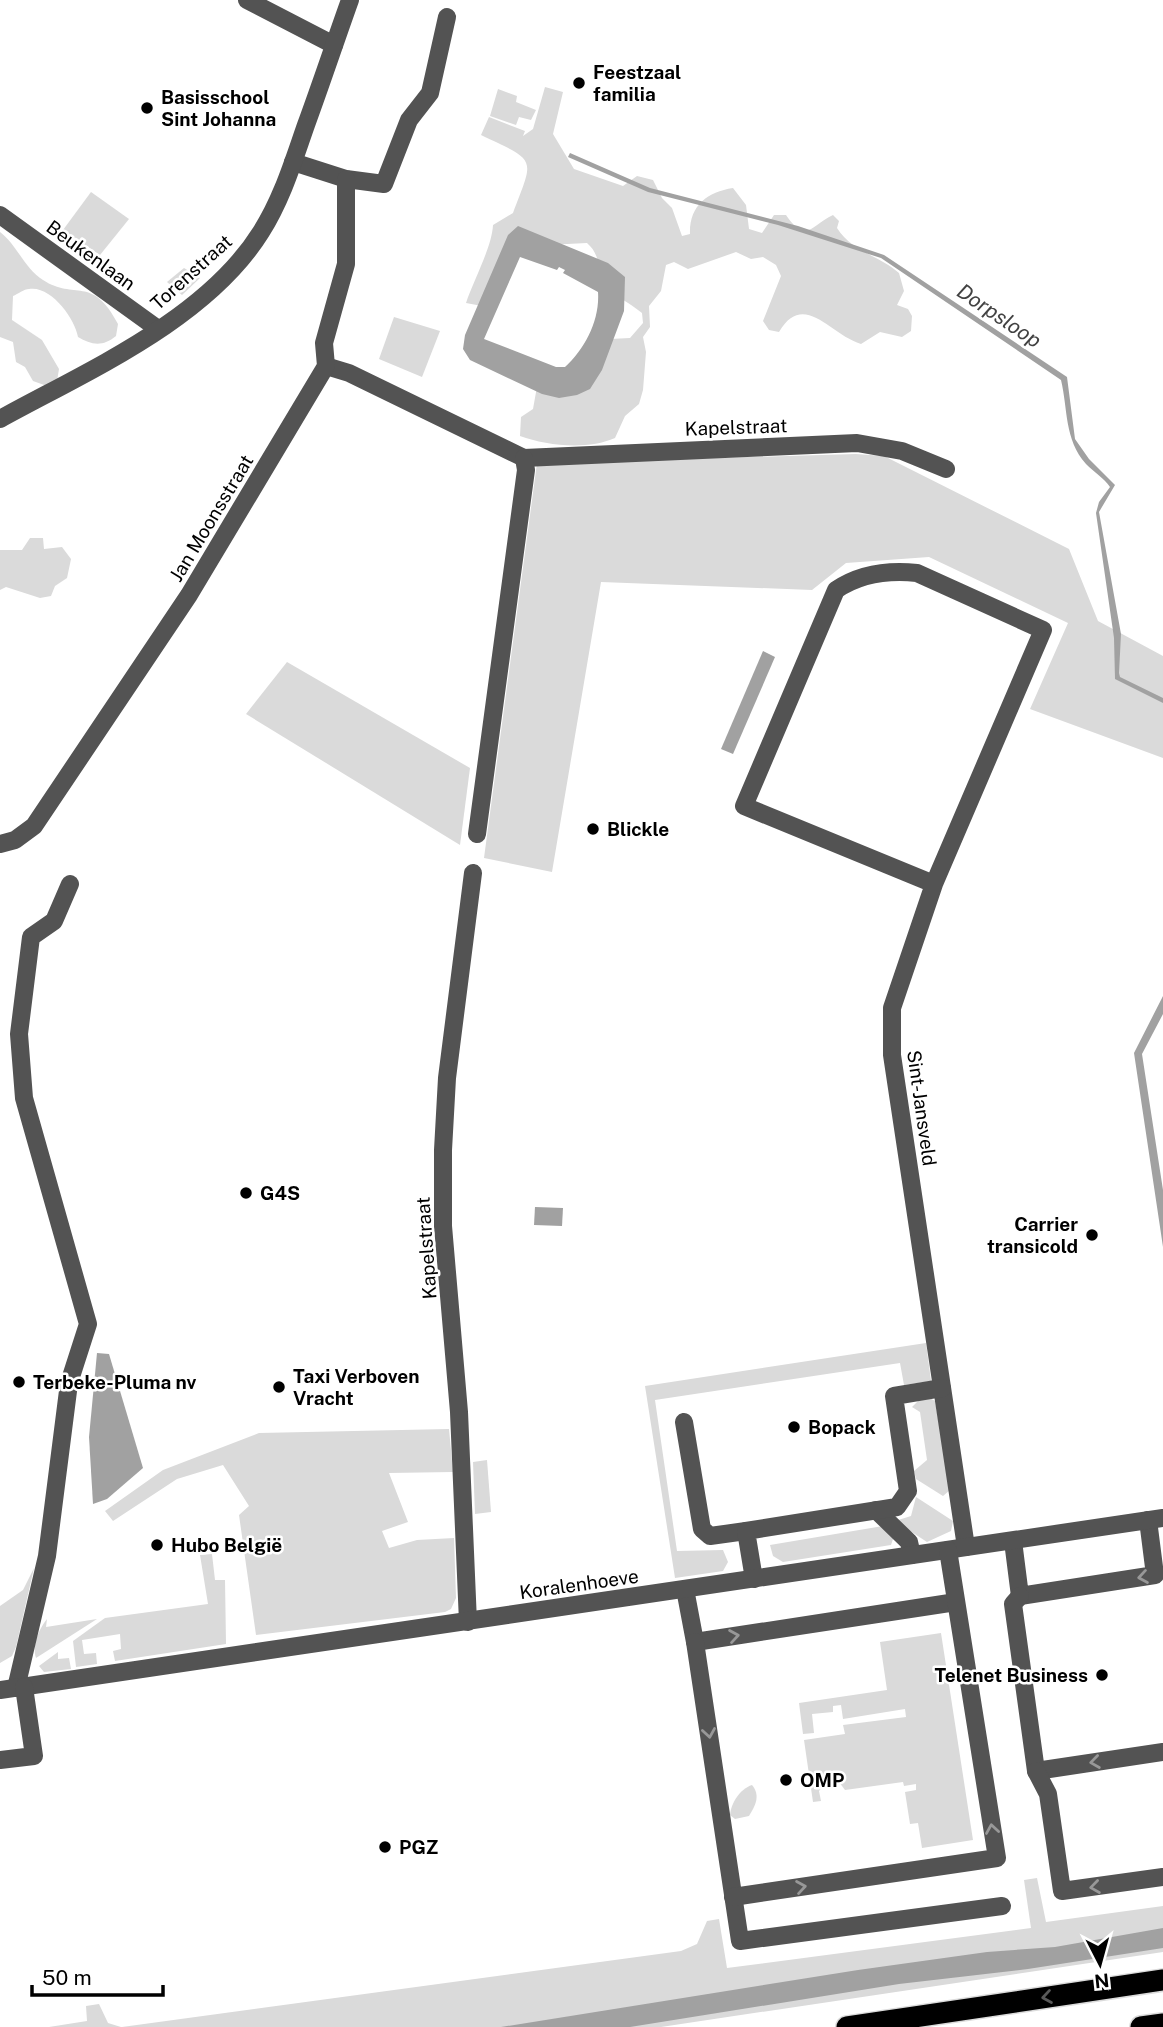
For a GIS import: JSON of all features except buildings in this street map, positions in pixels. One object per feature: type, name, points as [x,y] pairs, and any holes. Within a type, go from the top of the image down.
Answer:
[{"type":"highway","points":[[847,2027],[1163,1980]]},
{"type":"highway","points":[[1140,2027],[1163,2024]]},
{"type":"street","points":[[247,0],[334,44]]},
{"type":"street","name":"Torenstraat","points":[[0,419],[158,329],[217,282],[259,236],[272,213],[293,162],[350,0]]},
{"type":"street","points":[[293,162],[346,179],[384,184],[409,120],[430,93],[447,17]]},
{"type":"street","name":"Jan Moonsstraat","points":[[8,842],[34,826],[161,639],[326,366],[324,343],[346,264],[346,179]]},
{"type":"street","name":"Beukenlaan","points":[[0,215],[158,329]]},
{"type":"street","name":"Kapelstraat","points":[[326,366],[349,373],[524,458],[857,443],[902,451],[946,469]]},
{"type":"street","points":[[477,834],[526,470],[524,458]]},
{"type":"street","name":"Sint-Jansveld","points":[[733,1897],[997,1858],[956,1602],[957,1549],[942,1388],[892,1055],[892,1008],[934,884],[1043,630],[917,573],[895,571],[853,579],[836,590],[744,806],[934,884]]},
{"type":"street","name":"Kapelstraat","points":[[468,1622],[459,1412],[443,1226],[443,1150],[447,1078],[473,873]]},
{"type":"street","points":[[0,1760],[34,1756],[13,1688],[47,1556],[69,1383],[88,1324],[24,1098],[19,1034],[31,937],[54,921],[71,884]]},
{"type":"street","points":[[684,1422],[702,1529],[710,1536],[897,1507],[908,1491],[894,1396],[942,1388]]},
{"type":"street","points":[[876,1510],[909,1542],[912,1555]]},
{"type":"street","points":[[1155,1519],[1155,1575],[1020,1596],[1013,1604],[1036,1771],[1048,1794],[1062,1891],[1163,1877]]},
{"type":"street","name":"Koralenhoeve","points":[[13,1688],[1155,1519]]},
{"type":"street","points":[[746,1531],[754,1579]]},
{"type":"street","points":[[1013,1541],[1020,1596]]},
{"type":"street","points":[[685,1589],[740,1941],[1002,1906]]},
{"type":"street","points":[[695,1642],[956,1602]]},
{"type":"street","points":[[1036,1771],[1163,1752]]},
{"type":"shaded area","points":[[545,87],[563,92],[553,134],[574,169],[623,186],[637,176],[653,180],[662,198],[672,208],[682,236],[690,234],[690,224],[701,202],[715,193],[733,188],[746,205],[749,229],[762,233],[774,215],[786,215],[804,231],[833,215],[839,221],[837,228],[843,236],[899,273],[904,291],[897,305],[908,309],[912,316],[911,331],[902,337],[880,332],[861,344],[808,315],[798,315],[788,320],[779,332],[769,330],[763,321],[781,276],[776,265],[763,257],[751,259],[736,252],[688,269],[674,262],[666,265],[661,291],[649,306],[650,327],[643,337],[646,352],[639,404],[625,416],[615,438],[593,444],[568,445],[520,436],[521,417],[533,409],[538,381],[563,378],[610,339],[630,338],[643,323],[642,313],[606,284],[595,252],[587,243],[547,245],[531,241],[482,306],[466,303],[486,253],[493,225],[513,213],[527,171],[522,157],[481,135],[489,117],[525,131],[523,136],[533,129]]},
{"type":"shaded area","points":[[498,89],[517,96],[516,102],[536,110],[531,120],[519,117],[516,125],[490,116]]},
{"type":"shaded area","points":[[570,153],[650,188],[798,226],[884,255],[1067,377],[1075,439],[1089,459],[1115,485],[1099,512],[1121,634],[1120,677],[1163,698],[1163,703],[1115,679],[1114,638],[1096,513],[1099,502],[1110,487],[1086,464],[1074,444],[1061,380],[881,258],[778,225],[648,192],[568,157]]},
{"type":"shaded area","points":[[91,192],[129,219],[100,255],[63,230]]},
{"type":"shaded area","points":[[518,226],[608,263],[625,277],[624,311],[602,370],[590,389],[577,395],[559,398],[542,394],[470,360],[463,349],[465,335],[508,235]],"holes":[[[520,257],[557,270],[559,267],[565,270],[563,273],[598,292],[598,303],[590,333],[579,352],[565,367],[556,367],[484,339]]]},
{"type":"shaded area","points":[[0,232],[43,280],[54,286],[83,291],[100,299],[118,324],[116,336],[106,342],[88,342],[78,337],[67,313],[46,292],[27,289],[13,296],[12,320],[42,340],[59,369],[57,381],[47,386],[33,381],[25,367],[16,362],[13,342],[0,337]]},
{"type":"shaded area","points":[[184,268],[200,278],[182,295],[167,282]]},
{"type":"shaded area","points":[[394,317],[440,331],[422,377],[379,359]]},
{"type":"shaded area","points":[[856,454],[884,456],[1069,549],[1098,621],[1163,656],[1163,758],[1030,709],[1068,623],[929,557],[846,563],[812,590],[601,582],[552,872],[484,858],[537,463]]},
{"type":"shaded area","points":[[30,538],[43,538],[44,549],[62,547],[71,559],[67,578],[55,586],[51,596],[40,598],[6,587],[0,590],[0,550],[22,550]]},
{"type":"shaded area","points":[[763,651],[775,657],[733,754],[721,749]]},
{"type":"shaded area","points":[[287,662],[470,768],[460,845],[246,714]]},
{"type":"shaded area","points":[[1163,996],[1163,1014],[1142,1054],[1163,1190],[1163,1247],[1134,1053]]},
{"type":"shaded area","points":[[535,1207],[563,1208],[562,1226],[534,1225]]},
{"type":"shaded area","points":[[926,1343],[931,1381],[904,1385],[900,1363],[655,1400],[677,1551],[723,1550],[728,1562],[723,1571],[675,1578],[645,1386]]},
{"type":"shaded area","points":[[97,1353],[109,1354],[143,1468],[107,1499],[93,1504],[89,1437]]},
{"type":"shaded area","points":[[928,1397],[935,1401],[950,1490],[943,1496],[916,1479],[914,1471],[927,1460],[920,1412],[912,1407],[921,1398]]},
{"type":"shaded area","points":[[449,1429],[453,1472],[389,1473],[408,1522],[382,1531],[389,1548],[417,1540],[454,1538],[456,1598],[451,1609],[445,1612],[256,1635],[239,1515],[249,1506],[223,1465],[177,1479],[113,1521],[105,1511],[163,1470],[259,1433]]},
{"type":"shaded area","points":[[487,1460],[491,1512],[475,1514],[473,1462]]},
{"type":"shaded area","points":[[916,1497],[953,1521],[951,1531],[927,1542],[895,1521],[911,1516]]},
{"type":"shaded area","points":[[883,1526],[894,1536],[891,1545],[783,1562],[773,1556],[770,1545]]},
{"type":"shaded area","points":[[212,1554],[215,1580],[225,1580],[226,1644],[115,1661],[113,1651],[121,1649],[120,1634],[82,1640],[84,1654],[96,1653],[97,1664],[76,1667],[73,1641],[105,1618],[208,1604],[200,1555]]},
{"type":"shaded area","points":[[34,1568],[16,1647],[12,1656],[0,1663],[0,1606],[23,1590]]},
{"type":"shaded area","points":[[47,1619],[46,1627],[97,1619],[36,1658],[37,1637]]},
{"type":"shaded area","points":[[941,1633],[973,1840],[922,1848],[918,1823],[910,1824],[905,1792],[916,1790],[916,1784],[904,1786],[903,1782],[845,1790],[839,1782],[827,1782],[819,1791],[821,1801],[813,1802],[804,1740],[845,1734],[843,1725],[906,1717],[905,1709],[843,1719],[841,1705],[833,1706],[833,1712],[812,1714],[814,1733],[803,1734],[799,1703],[887,1690],[880,1642]]},
{"type":"shaded area","points":[[58,1652],[58,1659],[69,1658],[71,1669],[44,1672],[39,1666]]},
{"type":"shaded area","points":[[752,1785],[757,1797],[749,1816],[735,1819],[730,1815],[734,1801]]},
{"type":"shaded area","points":[[1037,1878],[1046,1922],[1163,1906],[1163,1952],[661,2027],[122,2027],[681,1951],[697,1944],[707,1921],[719,1919],[727,1968],[1031,1928],[1024,1880]]},
{"type":"shaded area","points":[[1163,1928],[1163,1948],[1028,1969],[899,1984],[630,2027],[501,2027],[858,1970],[987,1952],[1055,1947]]},
{"type":"shaded area","points":[[99,2004],[108,2023],[121,2027],[49,2027],[87,2021],[86,2006]]},
{"type":"place","name":"Feestzaal familia","points":[[579,83]]},
{"type":"place","name":"Basisschool Sint Johanna","points":[[147,108]]},
{"type":"place","name":"Blickle","points":[[593,829]]},
{"type":"place","name":"G4S","points":[[246,1193]]},
{"type":"place","name":"Carrier transicold","points":[[1092,1235]]},
{"type":"place","name":"Terbeke-Pluma nv","points":[[19,1382]]},
{"type":"place","name":"Taxi Verboven Vracht","points":[[279,1387]]},
{"type":"place","name":"Bopack","points":[[794,1427]]},
{"type":"place","name":"Hubo België","points":[[157,1545]]},
{"type":"place","name":"Telenet Business","points":[[1102,1675]]},
{"type":"place","name":"OMP","points":[[786,1780]]},
{"type":"place","name":"PGZ","points":[[385,1847]]},
{"type":"water label","name":"Dorpsloop","points":[[999,316]]}]
